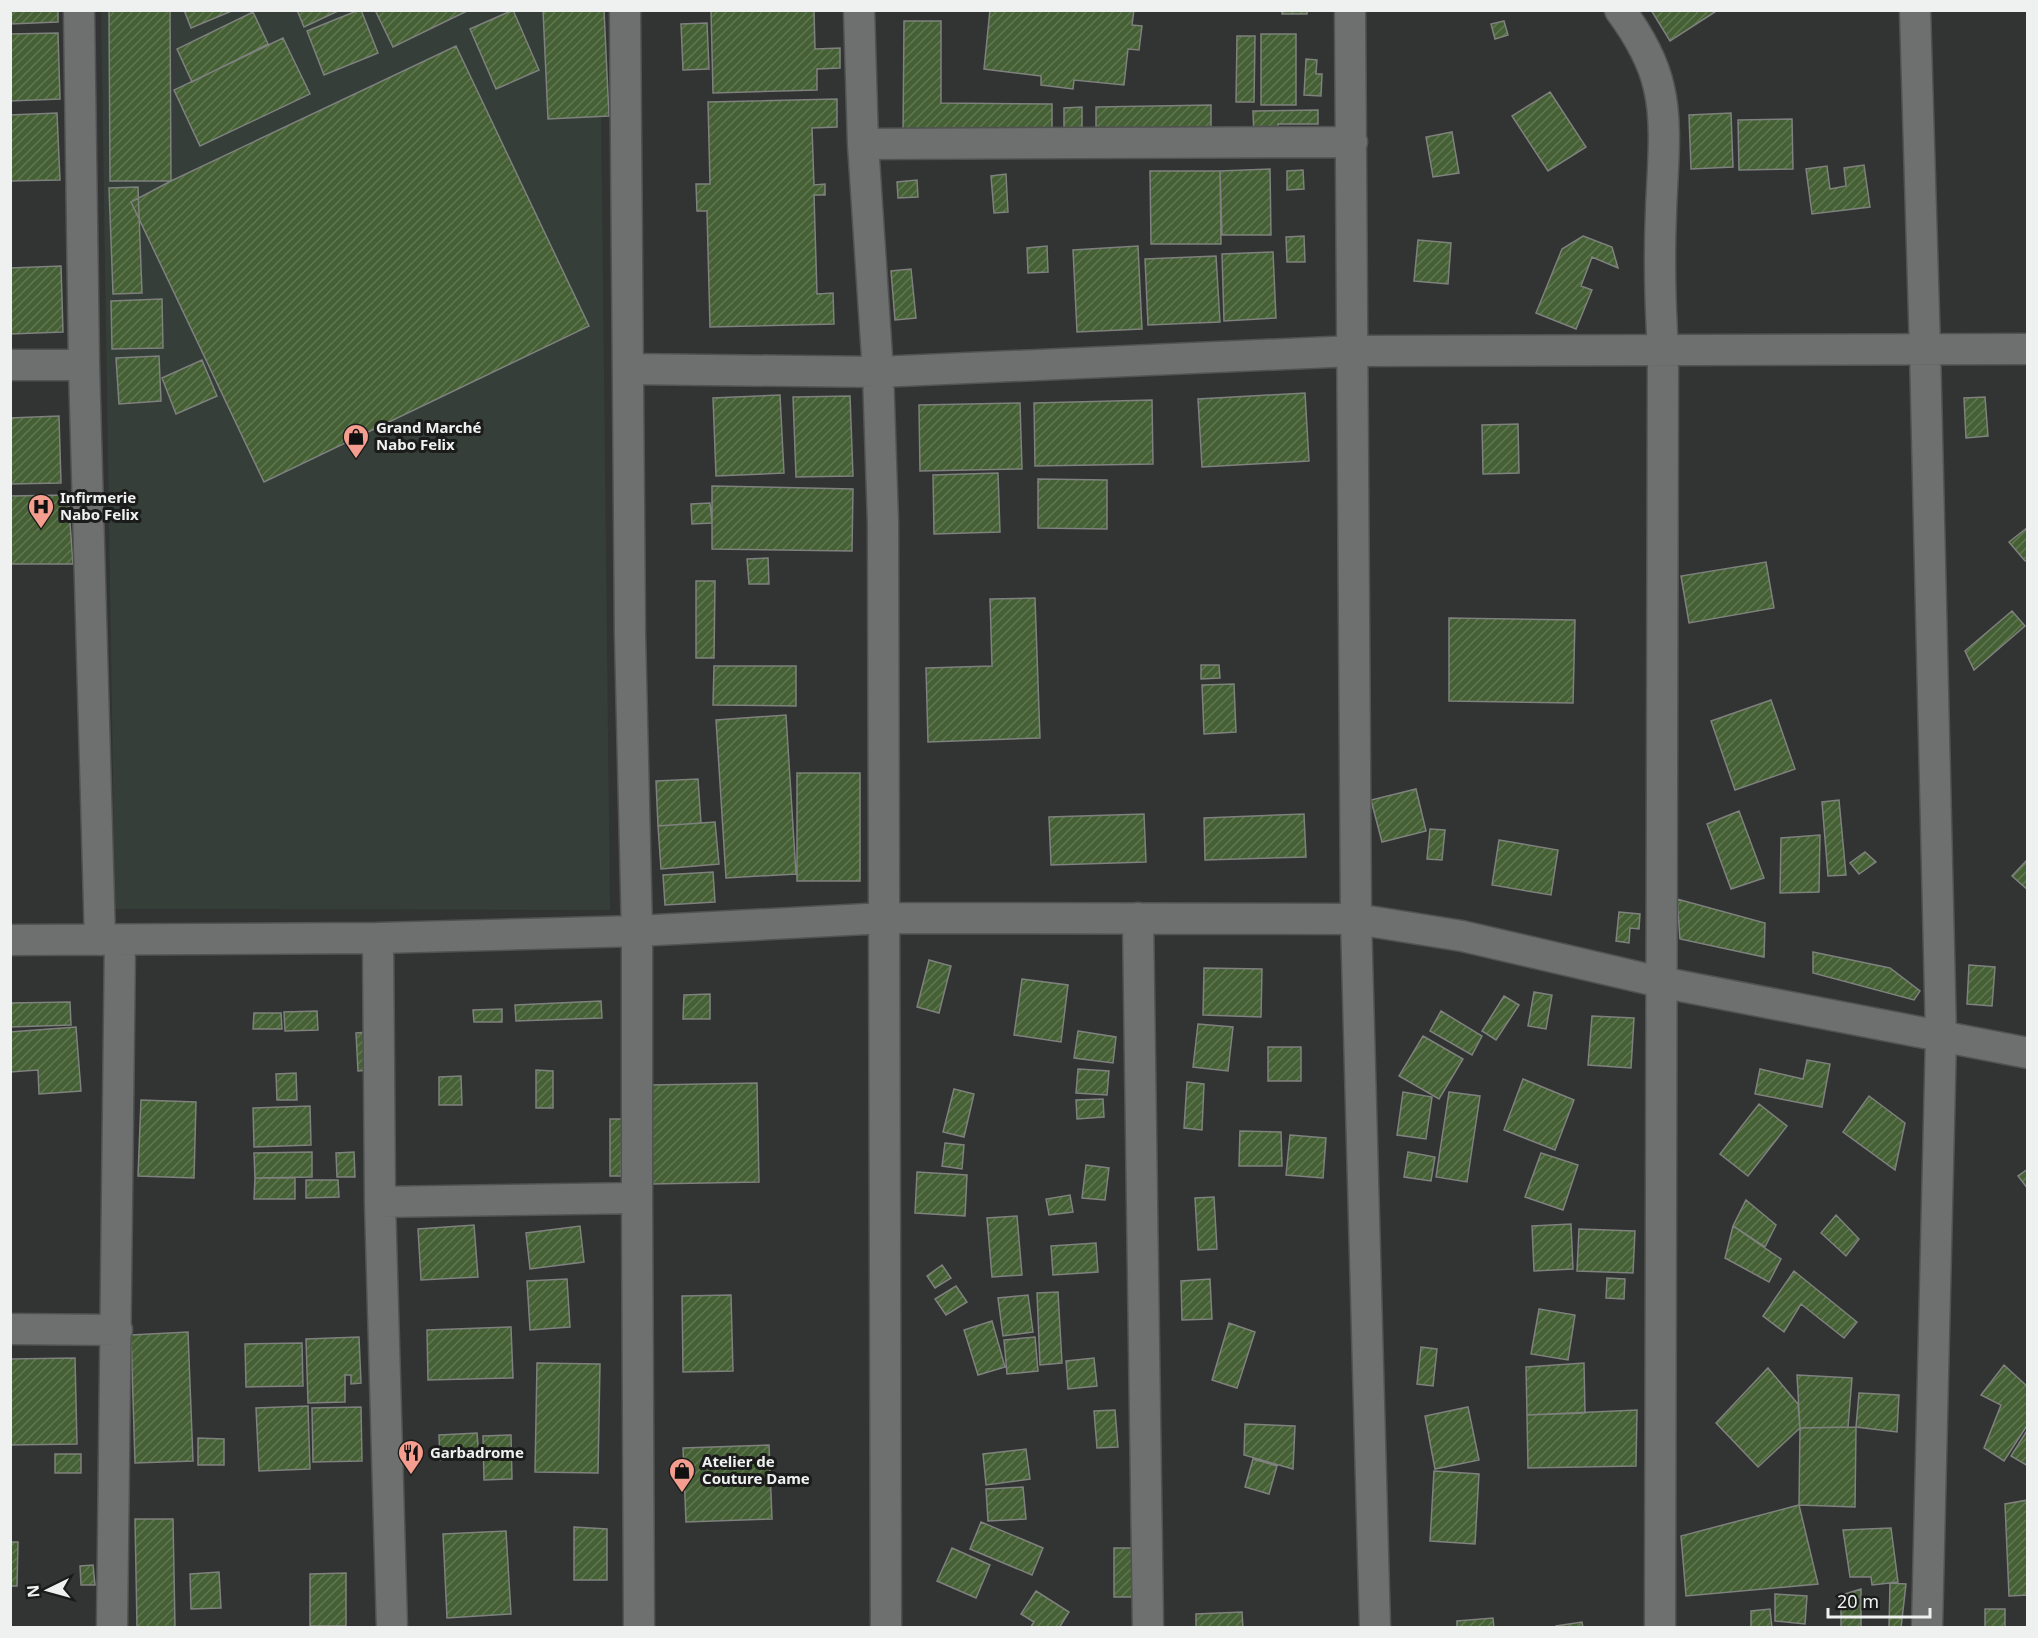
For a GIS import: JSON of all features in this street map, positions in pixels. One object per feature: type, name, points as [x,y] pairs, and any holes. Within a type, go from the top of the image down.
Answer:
[{"type":"street","points":[[79,10],[84,365],[110,940],[117,1330],[112,1628]]},
{"type":"street","points":[[625,10],[630,635],[637,931],[639,1628]]},
{"type":"street","points":[[859,10],[863,144],[878,372],[883,523],[886,918],[886,1628]]},
{"type":"street","points":[[1350,10],[1356,919],[1375,1628]]},
{"type":"street","points":[[1620,10],[1634,29],[1650,61],[1659,88],[1664,136],[1659,259],[1663,350],[1660,1628]]},
{"type":"street","points":[[1915,10],[1941,1037],[1927,1628]]},
{"type":"street","points":[[863,144],[1352,142]]},
{"type":"street","points":[[629,369],[878,372],[1353,351],[2028,349]]},
{"type":"street","points":[[10,365],[84,365]]},
{"type":"street","points":[[10,940],[378,938],[637,931],[886,918],[1356,919],[1462,936],[1660,982],[2028,1053]]},
{"type":"street","points":[[1138,918],[1148,1628]]},
{"type":"street","points":[[378,938],[380,1202],[392,1628]]},
{"type":"street","points":[[380,1202],[637,1198]]},
{"type":"street","points":[[10,1329],[117,1330]]},
{"type":"shaded area","name":"Grand Marché Nabo Felix","points":[[101,11],[600,11],[610,910],[115,909]]},
{"type":"building","points":[[10,10],[58,10],[58,22],[10,24]]},
{"type":"building","points":[[109,10],[170,10],[171,181],[110,181]]},
{"type":"building","points":[[184,10],[234,10],[191,28]]},
{"type":"building","points":[[297,10],[340,10],[304,27]]},
{"type":"building","points":[[361,10],[378,53],[324,75],[307,31]]},
{"type":"building","points":[[375,10],[469,10],[393,47]]},
{"type":"building","points":[[513,10],[539,70],[496,89],[470,29]]},
{"type":"building","points":[[543,10],[604,10],[609,116],[548,119]]},
{"type":"building","points":[[711,10],[814,10],[815,49],[840,48],[840,68],[817,69],[817,90],[713,93]]},
{"type":"building","points":[[990,10],[1134,10],[1132,25],[1142,26],[1139,50],[1128,49],[1124,85],[1074,80],[1073,89],[1041,85],[1041,76],[984,69]]},
{"type":"building","points":[[1282,10],[1307,10],[1307,14],[1282,14]]},
{"type":"building","points":[[1651,10],[1718,10],[1670,41]]},
{"type":"building","points":[[253,12],[268,44],[192,82],[177,49]]},
{"type":"building","points":[[904,21],[941,21],[941,103],[1052,104],[1052,137],[903,136]]},
{"type":"building","points":[[1504,21],[1508,35],[1495,39],[1491,24]]},
{"type":"building","points":[[707,23],[709,69],[683,70],[681,24]]},
{"type":"building","points":[[58,33],[60,99],[10,101],[10,34]]},
{"type":"building","points":[[1261,34],[1296,34],[1296,105],[1261,105]]},
{"type":"building","points":[[1237,36],[1255,36],[1254,102],[1236,102]]},
{"type":"building","points":[[283,38],[310,94],[200,146],[174,90]]},
{"type":"building","points":[[456,46],[589,326],[264,482],[131,202]]},
{"type":"building","points":[[1306,59],[1317,60],[1316,74],[1322,74],[1321,96],[1304,95]]},
{"type":"building","points":[[1550,92],[1586,147],[1548,171],[1512,116]]},
{"type":"building","points":[[837,99],[837,127],[812,128],[814,185],[825,184],[825,195],[814,195],[817,294],[833,293],[834,324],[710,327],[707,211],[697,211],[696,184],[710,184],[708,102]]},
{"type":"building","points":[[1211,105],[1211,134],[1096,136],[1096,107]]},
{"type":"building","points":[[1082,107],[1082,135],[1064,136],[1064,108]]},
{"type":"building","points":[[1318,110],[1318,124],[1278,124],[1278,137],[1254,137],[1253,111]]},
{"type":"building","points":[[57,113],[60,180],[10,181],[10,115]]},
{"type":"building","points":[[1731,113],[1733,167],[1691,169],[1689,115]]},
{"type":"building","points":[[1792,119],[1793,169],[1739,170],[1738,120]]},
{"type":"building","points":[[1452,132],[1459,173],[1433,177],[1426,137]]},
{"type":"building","points":[[1864,165],[1870,207],[1812,214],[1806,169],[1827,166],[1830,189],[1846,186],[1844,168]]},
{"type":"building","points":[[1270,169],[1271,235],[1222,235],[1220,171]]},
{"type":"building","points":[[1303,170],[1304,189],[1287,190],[1287,171]]},
{"type":"building","points":[[1150,171],[1220,171],[1221,244],[1151,244]]},
{"type":"building","points":[[1006,174],[1008,212],[994,213],[991,176]]},
{"type":"building","points":[[917,180],[918,197],[898,198],[897,182]]},
{"type":"building","points":[[138,187],[142,293],[113,294],[109,188]]},
{"type":"building","points":[[1304,236],[1305,262],[1287,262],[1286,237]]},
{"type":"building","points":[[1583,236],[1612,247],[1618,268],[1592,257],[1581,286],[1592,290],[1576,329],[1536,313],[1562,249]]},
{"type":"building","points":[[1418,240],[1451,243],[1448,284],[1414,281]]},
{"type":"building","points":[[1047,246],[1048,272],[1028,273],[1027,248]]},
{"type":"building","points":[[1138,246],[1142,329],[1077,332],[1073,250]]},
{"type":"building","points":[[1273,252],[1276,318],[1224,321],[1222,254]]},
{"type":"building","points":[[1216,256],[1220,322],[1148,325],[1145,259]]},
{"type":"building","points":[[61,266],[63,332],[10,334],[10,268]]},
{"type":"building","points":[[911,269],[916,318],[895,320],[891,271]]},
{"type":"building","points":[[162,299],[163,348],[112,349],[111,301]]},
{"type":"building","points":[[159,356],[161,401],[119,404],[116,358]]},
{"type":"building","points":[[202,360],[217,396],[176,414],[162,378]]},
{"type":"building","points":[[1305,393],[1309,461],[1202,467],[1198,399]]},
{"type":"building","points":[[780,395],[784,473],[716,476],[713,398]]},
{"type":"building","points":[[850,396],[853,476],[796,477],[793,397]]},
{"type":"building","points":[[1985,397],[1988,436],[1966,438],[1964,398]]},
{"type":"building","points":[[1152,400],[1153,464],[1035,466],[1034,403]]},
{"type":"building","points":[[1020,403],[1022,469],[920,471],[919,405]]},
{"type":"building","points":[[59,416],[61,483],[10,484],[10,418]]},
{"type":"building","points":[[1518,424],[1519,473],[1483,474],[1482,425]]},
{"type":"building","points":[[998,473],[1000,532],[934,534],[933,475]]},
{"type":"building","points":[[1038,479],[1107,480],[1107,529],[1038,528]]},
{"type":"building","points":[[712,486],[853,489],[852,551],[712,549]]},
{"type":"building","name":"Infirmerie Nabo Felix","points":[[68,495],[73,564],[10,564],[10,496]]},
{"type":"building","points":[[710,503],[712,523],[692,524],[691,504]]},
{"type":"building","points":[[2028,527],[2028,560],[2025,561],[2009,542]]},
{"type":"building","points":[[768,558],[769,584],[749,584],[747,559]]},
{"type":"building","points":[[1766,562],[1774,608],[1689,623],[1681,576]]},
{"type":"building","points":[[696,581],[715,581],[714,658],[696,658]]},
{"type":"building","points":[[1035,598],[1040,738],[928,742],[926,668],[992,666],[990,599]]},
{"type":"building","points":[[2012,611],[2025,626],[1974,670],[1965,651]]},
{"type":"building","points":[[1449,618],[1575,620],[1573,703],[1449,701]]},
{"type":"building","points":[[1201,665],[1219,665],[1220,678],[1201,679]]},
{"type":"building","points":[[714,666],[796,666],[796,706],[713,705]]},
{"type":"building","points":[[1234,684],[1236,732],[1204,734],[1202,685]]},
{"type":"building","points":[[1771,700],[1795,769],[1735,790],[1711,721]]},
{"type":"building","points":[[786,715],[796,874],[726,878],[716,720]]},
{"type":"building","points":[[797,773],[860,773],[860,881],[797,881]]},
{"type":"building","points":[[698,779],[701,823],[658,826],[656,781]]},
{"type":"building","points":[[1416,789],[1426,831],[1382,842],[1371,800]]},
{"type":"building","points":[[1839,800],[1846,875],[1828,876],[1822,802]]},
{"type":"building","points":[[1739,811],[1764,878],[1731,889],[1707,824]]},
{"type":"building","points":[[1144,814],[1146,862],[1051,865],[1049,817]]},
{"type":"building","points":[[1304,814],[1306,857],[1205,860],[1204,818]]},
{"type":"building","points":[[715,822],[719,864],[661,869],[658,826]]},
{"type":"building","points":[[1430,829],[1445,830],[1442,860],[1427,859]]},
{"type":"building","points":[[1820,835],[1819,892],[1780,893],[1781,838]]},
{"type":"building","points":[[1499,840],[1558,850],[1551,895],[1492,885]]},
{"type":"building","points":[[1865,852],[1876,862],[1859,874],[1850,863]]},
{"type":"building","points":[[2028,859],[2028,890],[2012,876]]},
{"type":"building","points":[[713,872],[715,902],[665,905],[663,875]]},
{"type":"building","points":[[1677,899],[1765,923],[1764,957],[1680,939]]},
{"type":"building","points":[[1619,912],[1640,914],[1639,929],[1630,928],[1629,943],[1616,941]]},
{"type":"building","points":[[1813,952],[1890,968],[1920,991],[1914,1000],[1813,973]]},
{"type":"building","points":[[929,960],[951,966],[939,1013],[917,1007]]},
{"type":"building","points":[[1969,965],[1995,967],[1992,1006],[1967,1004]]},
{"type":"building","points":[[1204,968],[1262,969],[1261,1017],[1203,1015]]},
{"type":"building","points":[[1022,979],[1068,985],[1061,1042],[1014,1035]]},
{"type":"building","points":[[1534,992],[1552,995],[1546,1029],[1528,1026]]},
{"type":"building","points":[[710,994],[710,1019],[683,1019],[684,995]]},
{"type":"building","points":[[1504,996],[1519,1005],[1496,1040],[1482,1031]]},
{"type":"building","points":[[601,1001],[602,1018],[516,1021],[515,1005]]},
{"type":"building","points":[[70,1002],[71,1025],[10,1027],[10,1003]]},
{"type":"building","points":[[502,1009],[502,1022],[474,1022],[473,1010]]},
{"type":"building","points":[[317,1011],[318,1030],[285,1031],[284,1012]]},
{"type":"building","points":[[1441,1011],[1482,1036],[1472,1055],[1430,1031]]},
{"type":"building","points":[[254,1013],[281,1013],[282,1029],[253,1029]]},
{"type":"building","points":[[1592,1016],[1634,1018],[1631,1068],[1588,1065]]},
{"type":"building","points":[[1198,1024],[1233,1027],[1228,1071],[1193,1067]]},
{"type":"building","points":[[76,1027],[81,1091],[39,1094],[38,1070],[10,1072],[10,1032]]},
{"type":"building","points":[[1078,1031],[1116,1037],[1113,1063],[1074,1058]]},
{"type":"building","points":[[368,1032],[371,1070],[358,1071],[356,1033]]},
{"type":"building","points":[[1423,1036],[1463,1059],[1439,1099],[1399,1076]]},
{"type":"building","points":[[1268,1047],[1301,1047],[1301,1081],[1268,1081]]},
{"type":"building","points":[[1807,1060],[1830,1064],[1822,1107],[1755,1094],[1760,1069],[1803,1079]]},
{"type":"building","points":[[1078,1069],[1109,1071],[1107,1095],[1076,1093]]},
{"type":"building","points":[[536,1070],[553,1071],[553,1108],[536,1108]]},
{"type":"building","points":[[296,1073],[297,1100],[277,1100],[276,1074]]},
{"type":"building","points":[[461,1076],[462,1105],[439,1105],[439,1077]]},
{"type":"building","points":[[1523,1079],[1574,1100],[1555,1150],[1504,1130]]},
{"type":"building","points":[[1187,1082],[1204,1084],[1202,1130],[1184,1128]]},
{"type":"building","points":[[757,1083],[759,1182],[651,1184],[651,1085]]},
{"type":"building","points":[[954,1089],[974,1094],[964,1137],[943,1132]]},
{"type":"building","points":[[1403,1092],[1432,1097],[1426,1139],[1397,1135]]},
{"type":"building","points":[[1449,1092],[1480,1096],[1467,1182],[1436,1177]]},
{"type":"building","points":[[1869,1096],[1905,1123],[1895,1170],[1843,1132]]},
{"type":"building","points":[[1103,1099],[1104,1117],[1077,1119],[1076,1100]]},
{"type":"building","points":[[141,1100],[196,1102],[194,1178],[138,1176]]},
{"type":"building","points":[[1759,1104],[1787,1126],[1748,1176],[1720,1154]]},
{"type":"building","points":[[310,1106],[311,1145],[254,1147],[253,1108]]},
{"type":"building","points":[[610,1119],[622,1119],[621,1176],[610,1176]]},
{"type":"building","points":[[1240,1131],[1281,1132],[1282,1166],[1239,1166]]},
{"type":"building","points":[[1290,1135],[1326,1138],[1323,1178],[1286,1175]]},
{"type":"building","points":[[945,1143],[964,1145],[962,1169],[942,1166]]},
{"type":"building","points":[[312,1152],[312,1177],[255,1178],[254,1153]]},
{"type":"building","points":[[354,1152],[355,1177],[337,1177],[336,1153]]},
{"type":"building","points":[[1408,1152],[1435,1157],[1431,1181],[1404,1177]]},
{"type":"building","points":[[1541,1153],[1578,1165],[1563,1210],[1525,1197]]},
{"type":"building","points":[[1086,1165],[1109,1168],[1105,1200],[1082,1198]]},
{"type":"building","points":[[2028,1169],[2028,1189],[2018,1176]]},
{"type":"building","points":[[917,1172],[967,1175],[965,1216],[915,1213]]},
{"type":"building","points":[[255,1178],[295,1178],[295,1199],[254,1199]]},
{"type":"building","points":[[306,1180],[338,1180],[339,1197],[306,1198]]},
{"type":"building","points":[[1070,1195],[1073,1212],[1049,1215],[1046,1199]]},
{"type":"building","points":[[1214,1197],[1217,1249],[1198,1250],[1195,1198]]},
{"type":"building","points":[[1746,1200],[1776,1225],[1765,1247],[1733,1226]]},
{"type":"building","points":[[1836,1215],[1859,1239],[1846,1256],[1821,1233]]},
{"type":"building","points":[[1017,1216],[1022,1275],[992,1277],[987,1218]]},
{"type":"building","points":[[1571,1224],[1573,1269],[1534,1271],[1532,1226]]},
{"type":"building","points":[[474,1225],[478,1277],[421,1280],[418,1229]]},
{"type":"building","points":[[580,1226],[584,1262],[530,1269],[526,1233]]},
{"type":"building","points":[[1733,1226],[1781,1259],[1769,1282],[1725,1258]]},
{"type":"building","points":[[1579,1229],[1635,1231],[1633,1273],[1577,1271]]},
{"type":"building","points":[[1096,1243],[1098,1272],[1053,1275],[1051,1246]]},
{"type":"building","points":[[942,1265],[951,1278],[935,1288],[927,1276]]},
{"type":"building","points":[[1794,1271],[1857,1322],[1844,1338],[1801,1304],[1784,1332],[1763,1316]]},
{"type":"building","points":[[1607,1278],[1625,1279],[1624,1299],[1606,1298]]},
{"type":"building","points":[[567,1279],[570,1327],[530,1330],[527,1281]]},
{"type":"building","points":[[1210,1279],[1212,1319],[1182,1320],[1181,1281]]},
{"type":"building","points":[[956,1286],[967,1302],[946,1315],[935,1299]]},
{"type":"building","points":[[1058,1292],[1062,1363],[1040,1365],[1037,1293]]},
{"type":"building","points":[[731,1295],[733,1371],[683,1372],[682,1296]]},
{"type":"building","points":[[1028,1295],[1033,1332],[1003,1336],[998,1298]]},
{"type":"building","points":[[1539,1309],[1575,1315],[1568,1360],[1531,1354]]},
{"type":"building","points":[[992,1321],[1005,1367],[978,1375],[964,1330]]},
{"type":"building","points":[[1229,1323],[1255,1332],[1237,1388],[1212,1380]]},
{"type":"building","points":[[511,1327],[513,1378],[428,1380],[427,1330]]},
{"type":"building","points":[[188,1332],[193,1461],[135,1463],[131,1335]]},
{"type":"building","points":[[359,1337],[361,1383],[351,1384],[351,1375],[345,1375],[345,1402],[308,1403],[306,1339]]},
{"type":"building","points":[[1035,1337],[1038,1371],[1007,1374],[1004,1340]]},
{"type":"building","points":[[302,1343],[303,1386],[246,1387],[245,1344]]},
{"type":"building","points":[[1421,1347],[1437,1349],[1433,1386],[1417,1384]]},
{"type":"building","points":[[75,1358],[77,1444],[10,1445],[10,1359]]},
{"type":"building","points":[[1094,1358],[1097,1386],[1068,1389],[1066,1361]]},
{"type":"building","points":[[537,1363],[600,1364],[598,1473],[535,1472]]},
{"type":"building","points":[[1584,1363],[1585,1413],[1527,1415],[1526,1367]]},
{"type":"building","points":[[2004,1365],[2028,1387],[2028,1424],[2004,1461],[1984,1448],[2001,1405],[1981,1395]]},
{"type":"building","points":[[1768,1368],[1798,1404],[1800,1428],[1758,1467],[1716,1423]]},
{"type":"building","points":[[1797,1375],[1852,1378],[1848,1427],[1800,1428]]},
{"type":"building","points":[[1859,1393],[1899,1395],[1897,1432],[1856,1427]]},
{"type":"building","points":[[308,1406],[310,1469],[259,1471],[256,1408]]},
{"type":"building","points":[[361,1407],[362,1461],[313,1462],[312,1408]]},
{"type":"building","points":[[1468,1407],[1479,1460],[1435,1469],[1425,1416]]},
{"type":"building","points":[[1115,1410],[1118,1447],[1097,1448],[1094,1411]]},
{"type":"building","points":[[1637,1410],[1636,1466],[1528,1468],[1527,1415]]},
{"type":"building","points":[[1245,1424],[1295,1426],[1293,1469],[1244,1455]]},
{"type":"building","points":[[1856,1427],[1855,1507],[1799,1505],[1800,1428]]},
{"type":"building","points":[[2028,1429],[2028,1466],[2011,1456]]},
{"type":"building","points":[[477,1433],[479,1457],[440,1460],[439,1435]]},
{"type":"building","points":[[511,1435],[512,1479],[484,1480],[483,1436]]},
{"type":"building","points":[[198,1438],[224,1439],[224,1465],[198,1465]]},
{"type":"building","points":[[769,1445],[772,1519],[686,1522],[683,1448]]},
{"type":"building","points":[[1026,1449],[1030,1479],[986,1485],[983,1454]]},
{"type":"building","points":[[55,1454],[81,1454],[81,1473],[55,1473]]},
{"type":"building","points":[[1253,1459],[1277,1466],[1269,1494],[1245,1487]]},
{"type":"building","points":[[1434,1471],[1479,1474],[1475,1544],[1430,1541]]},
{"type":"building","points":[[1023,1487],[1026,1519],[988,1521],[986,1489]]},
{"type":"building","points":[[2028,1500],[2028,1595],[2009,1596],[2005,1504]]},
{"type":"building","points":[[1799,1505],[1818,1584],[1686,1596],[1681,1536]]},
{"type":"building","points":[[135,1519],[173,1519],[175,1627],[137,1627]]},
{"type":"building","points":[[981,1522],[1043,1548],[1032,1575],[970,1549]]},
{"type":"building","points":[[574,1527],[607,1529],[607,1580],[574,1580]]},
{"type":"building","points":[[1891,1528],[1898,1582],[1872,1585],[1871,1577],[1850,1577],[1843,1530]]},
{"type":"building","points":[[506,1531],[511,1614],[447,1618],[443,1534]]},
{"type":"building","points":[[10,1542],[18,1542],[17,1586],[10,1586]]},
{"type":"building","points":[[952,1548],[990,1565],[976,1598],[937,1581]]},
{"type":"building","points":[[1114,1548],[1135,1548],[1135,1597],[1114,1597]]},
{"type":"building","points":[[93,1565],[95,1585],[81,1585],[80,1566]]},
{"type":"building","points":[[219,1572],[221,1608],[191,1609],[190,1574]]},
{"type":"building","points":[[346,1573],[346,1626],[310,1626],[310,1574]]},
{"type":"building","points":[[1890,1583],[1906,1584],[1901,1628],[1889,1628]]},
{"type":"building","points":[[1861,1589],[1861,1628],[1841,1628],[1841,1595]]},
{"type":"building","points":[[1036,1591],[1069,1612],[1059,1628],[1030,1628],[1034,1622],[1021,1614]]},
{"type":"building","points":[[1775,1594],[1807,1596],[1805,1624],[1775,1621]]},
{"type":"building","points":[[1770,1609],[1772,1628],[1751,1628],[1751,1611]]},
{"type":"building","points":[[1985,1609],[2005,1609],[2005,1628],[1985,1628]]},
{"type":"building","points":[[1242,1612],[1243,1628],[1196,1628],[1196,1614]]},
{"type":"building","points":[[1493,1618],[1494,1628],[1457,1628],[1457,1621]]},
{"type":"building","points":[[1582,1622],[1583,1628],[1556,1628],[1556,1626]]},
{"type":"place","name":"Grand Marché Nabo Felix","points":[[356,460]]},
{"type":"place","name":"Infirmerie Nabo Felix","points":[[41,530]]},
{"type":"place","name":"Garbadrome","points":[[411,1476]]},
{"type":"place","name":"Atelier de Couture Dame","points":[[682,1494]]}]
